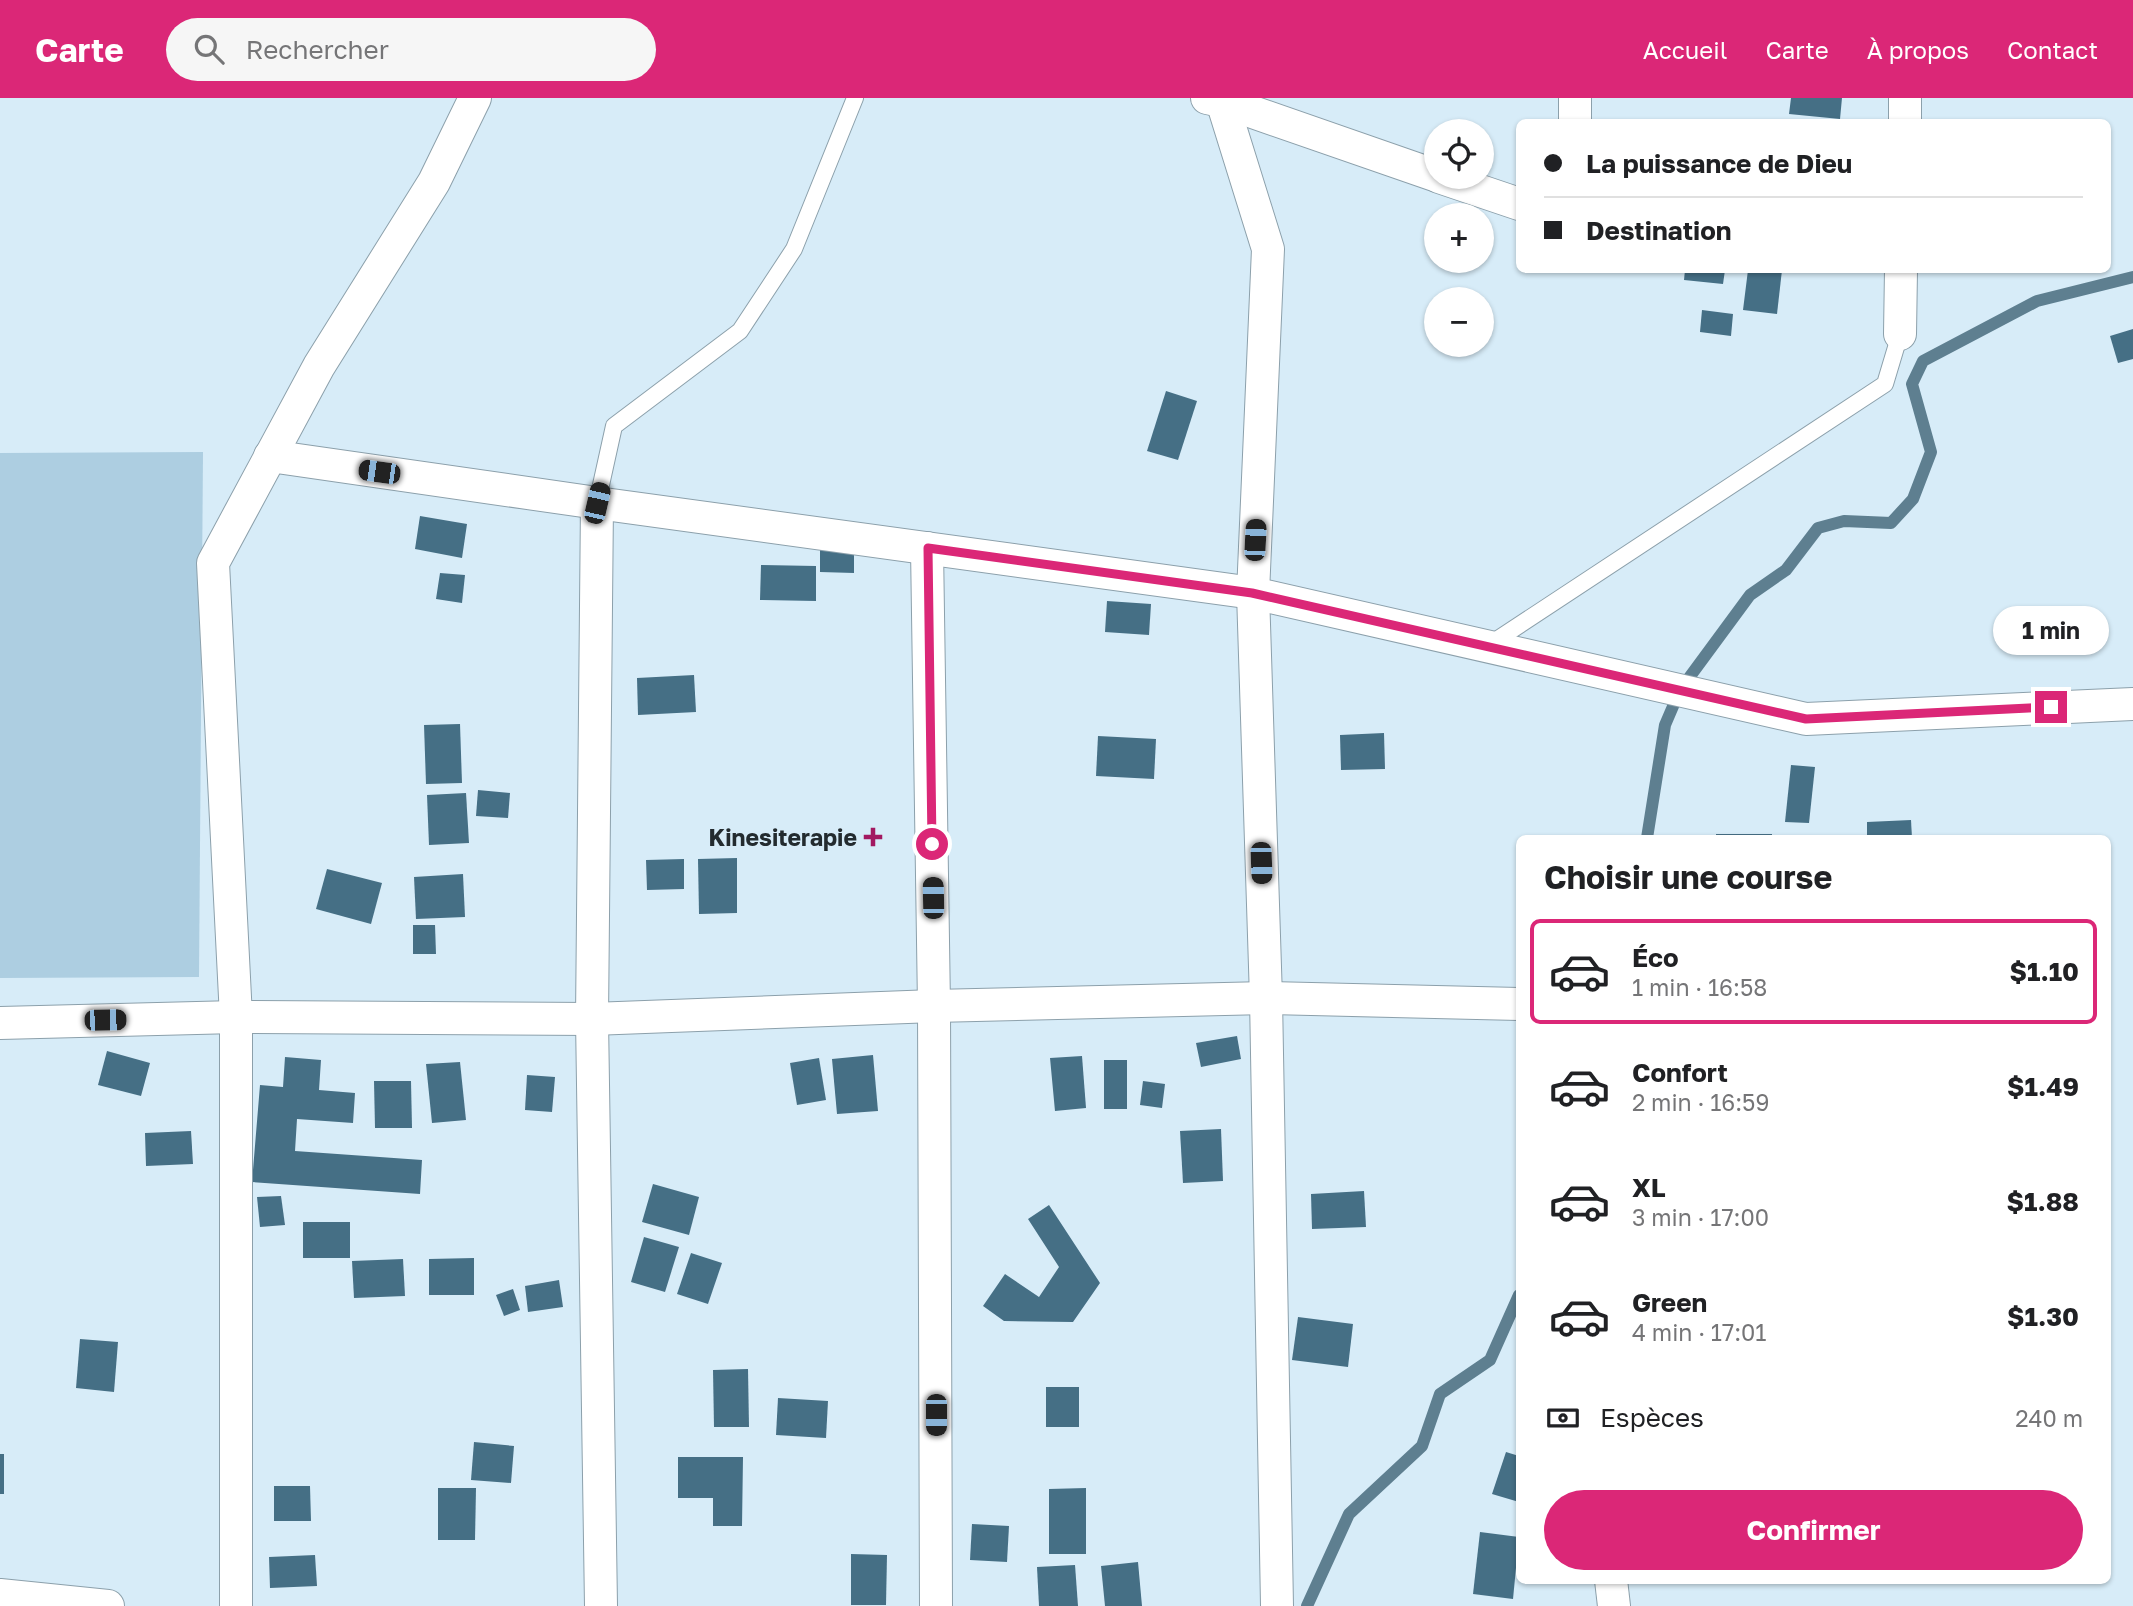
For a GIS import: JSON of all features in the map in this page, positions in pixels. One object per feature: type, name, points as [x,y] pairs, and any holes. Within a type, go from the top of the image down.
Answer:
[{"type":"street","points":[[236,1606],[236,1017],[213,563],[318,366],[434,182],[475,98]]},
{"type":"street","points":[[1575,98],[1575,119]]},
{"type":"street","points":[[1905,98],[1905,119]]},
{"type":"street","points":[[1216,99],[1424,171]]},
{"type":"street","points":[[1216,99],[1268,249],[1252,593],[1265,998],[1277,1606]]},
{"type":"street","points":[[1476,189],[1516,203]]},
{"type":"street","points":[[1900,334],[1901,273]]},
{"type":"street","points":[[270,456],[1252,593],[1806,719],[2133,704]]},
{"type":"street","points":[[597,503],[592,1020],[601,1606]]},
{"type":"street","points":[[928,548],[934,1006],[936,1606]]},
{"type":"street","points":[[0,1023],[236,1017],[592,1020],[934,1006],[1265,998],[1516,1004]]},
{"type":"street","points":[[1611,1584],[1614,1606]]},
{"type":"street","points":[[0,1595],[108,1606]]},
{"type":"lane","points":[[597,503],[614,426],[740,331],[794,249],[855,98]]},
{"type":"lane","points":[[1487,646],[1885,384],[1900,334]]},
{"type":"shaded area","points":[[203,452],[199,977],[0,978],[0,453]]},
{"type":"building","points":[[1791,98],[1842,98],[1840,119],[1789,114]]},
{"type":"building","points":[[1685,273],[1725,273],[1723,284],[1684,280]]},
{"type":"building","points":[[1748,273],[1782,273],[1777,314],[1743,310]]},
{"type":"building","points":[[1702,310],[1733,314],[1731,336],[1700,332]]},
{"type":"building","points":[[2133,329],[2133,359],[2118,363],[2110,336]]},
{"type":"building","points":[[1166,391],[1197,401],[1178,460],[1147,451]]},
{"type":"building","points":[[420,516],[467,524],[462,558],[415,549]]},
{"type":"building","points":[[820,550],[854,551],[854,573],[820,572]]},
{"type":"building","points":[[761,565],[816,566],[816,601],[760,600]]},
{"type":"building","points":[[440,573],[465,575],[462,603],[436,599]]},
{"type":"building","points":[[1107,601],[1151,604],[1149,635],[1105,632]]},
{"type":"building","points":[[694,675],[696,712],[638,715],[637,678]]},
{"type":"building","points":[[460,724],[462,783],[426,784],[424,725]]},
{"type":"building","points":[[1384,733],[1385,769],[1341,770],[1340,735]]},
{"type":"building","points":[[1098,736],[1156,739],[1154,779],[1096,776]]},
{"type":"building","points":[[1791,765],[1815,767],[1809,823],[1785,822]]},
{"type":"building","points":[[478,790],[510,793],[508,818],[476,816]]},
{"type":"building","points":[[466,793],[469,843],[429,845],[427,795]]},
{"type":"building","points":[[1911,820],[1912,835],[1867,835],[1867,822]]},
{"type":"building","points":[[1716,834],[1772,834],[1772,835]]},
{"type":"building","points":[[737,858],[737,913],[699,914],[698,859]]},
{"type":"building","points":[[684,859],[684,889],[647,890],[646,860]]},
{"type":"building","points":[[327,869],[382,883],[371,924],[316,909]]},
{"type":"building","points":[[463,874],[465,917],[416,919],[414,877]]},
{"type":"building","points":[[413,925],[435,925],[436,954],[413,954]]},
{"type":"building","points":[[1237,1036],[1241,1059],[1201,1067],[1196,1043]]},
{"type":"building","points":[[107,1051],[150,1063],[141,1096],[98,1085]]},
{"type":"building","points":[[873,1055],[878,1111],[837,1114],[832,1059]]},
{"type":"building","points":[[1082,1056],[1086,1108],[1055,1111],[1050,1058]]},
{"type":"building","points":[[285,1057],[321,1060],[319,1090],[355,1093],[353,1123],[297,1119],[295,1151],[422,1160],[420,1194],[252,1182],[260,1085],[283,1087]]},
{"type":"building","points":[[819,1058],[826,1100],[797,1105],[790,1063]]},
{"type":"building","points":[[1104,1060],[1127,1060],[1127,1109],[1104,1109]]},
{"type":"building","points":[[460,1062],[466,1120],[432,1123],[426,1064]]},
{"type":"building","points":[[527,1075],[555,1077],[552,1112],[525,1110]]},
{"type":"building","points":[[374,1081],[411,1081],[412,1128],[375,1128]]},
{"type":"building","points":[[1143,1081],[1165,1084],[1162,1108],[1140,1105]]},
{"type":"building","points":[[1221,1129],[1223,1181],[1183,1183],[1180,1131]]},
{"type":"building","points":[[191,1131],[193,1164],[146,1166],[145,1133]]},
{"type":"building","points":[[653,1184],[699,1197],[689,1235],[642,1222]]},
{"type":"building","points":[[1364,1191],[1366,1227],[1312,1229],[1311,1194]]},
{"type":"building","points":[[281,1196],[285,1225],[260,1227],[257,1197]]},
{"type":"building","points":[[1049,1205],[1100,1283],[1073,1322],[1004,1321],[983,1306],[1005,1274],[1039,1297],[1059,1267],[1028,1219]]},
{"type":"building","points":[[303,1222],[350,1222],[350,1258],[303,1258]]},
{"type":"building","points":[[644,1237],[679,1247],[665,1292],[631,1282]]},
{"type":"building","points":[[691,1253],[722,1263],[708,1304],[677,1294]]},
{"type":"building","points":[[474,1258],[474,1295],[429,1295],[429,1259]]},
{"type":"building","points":[[403,1259],[405,1296],[354,1298],[352,1261]]},
{"type":"building","points":[[559,1280],[563,1307],[528,1312],[525,1286]]},
{"type":"building","points":[[513,1289],[520,1310],[504,1316],[496,1295]]},
{"type":"building","points":[[1298,1317],[1353,1324],[1348,1367],[1292,1360]]},
{"type":"building","points":[[80,1339],[118,1342],[114,1392],[76,1388]]},
{"type":"building","points":[[748,1369],[749,1427],[714,1427],[713,1370]]},
{"type":"building","points":[[1046,1387],[1079,1387],[1079,1427],[1046,1427]]},
{"type":"building","points":[[778,1398],[828,1401],[826,1438],[776,1435]]},
{"type":"building","points":[[474,1442],[514,1446],[511,1483],[471,1480]]},
{"type":"building","points":[[1506,1452],[1516,1455],[1516,1501],[1492,1494]]},
{"type":"building","points":[[0,1454],[4,1454],[4,1494],[0,1494]]},
{"type":"building","points":[[678,1457],[743,1457],[742,1526],[713,1526],[713,1498],[678,1498]]},
{"type":"building","points":[[274,1486],[310,1486],[311,1521],[274,1521]]},
{"type":"building","points":[[438,1488],[476,1488],[475,1540],[438,1540]]},
{"type":"building","points":[[1086,1488],[1086,1554],[1049,1554],[1049,1489]]},
{"type":"building","points":[[972,1524],[1009,1526],[1007,1562],[970,1560]]},
{"type":"building","points":[[1480,1532],[1516,1537],[1513,1599],[1473,1594]]},
{"type":"building","points":[[851,1554],[887,1555],[886,1605],[851,1605]]},
{"type":"building","points":[[315,1555],[317,1586],[270,1588],[269,1557]]},
{"type":"building","points":[[1138,1562],[1142,1606],[1105,1606],[1101,1566]]},
{"type":"building","points":[[1075,1565],[1078,1606],[1039,1606],[1037,1567]]},
{"type":"waterway","points":[[1647,835],[1665,725],[1680,690],[1750,595],[1786,570],[1818,528],[1844,521],[1891,523],[1913,499],[1931,452],[1912,384],[1923,361],[2037,301],[2133,277]]},
{"type":"waterway","points":[[1307,1606],[1349,1514],[1422,1446],[1440,1394],[1490,1360],[1516,1302]]},
{"type":"place","name":"Kinesiterapie","points":[[873,837]]},
{"type":"route","points":[[932,844],[928,548],[1252,593],[1806,719],[2051,707]]}]
